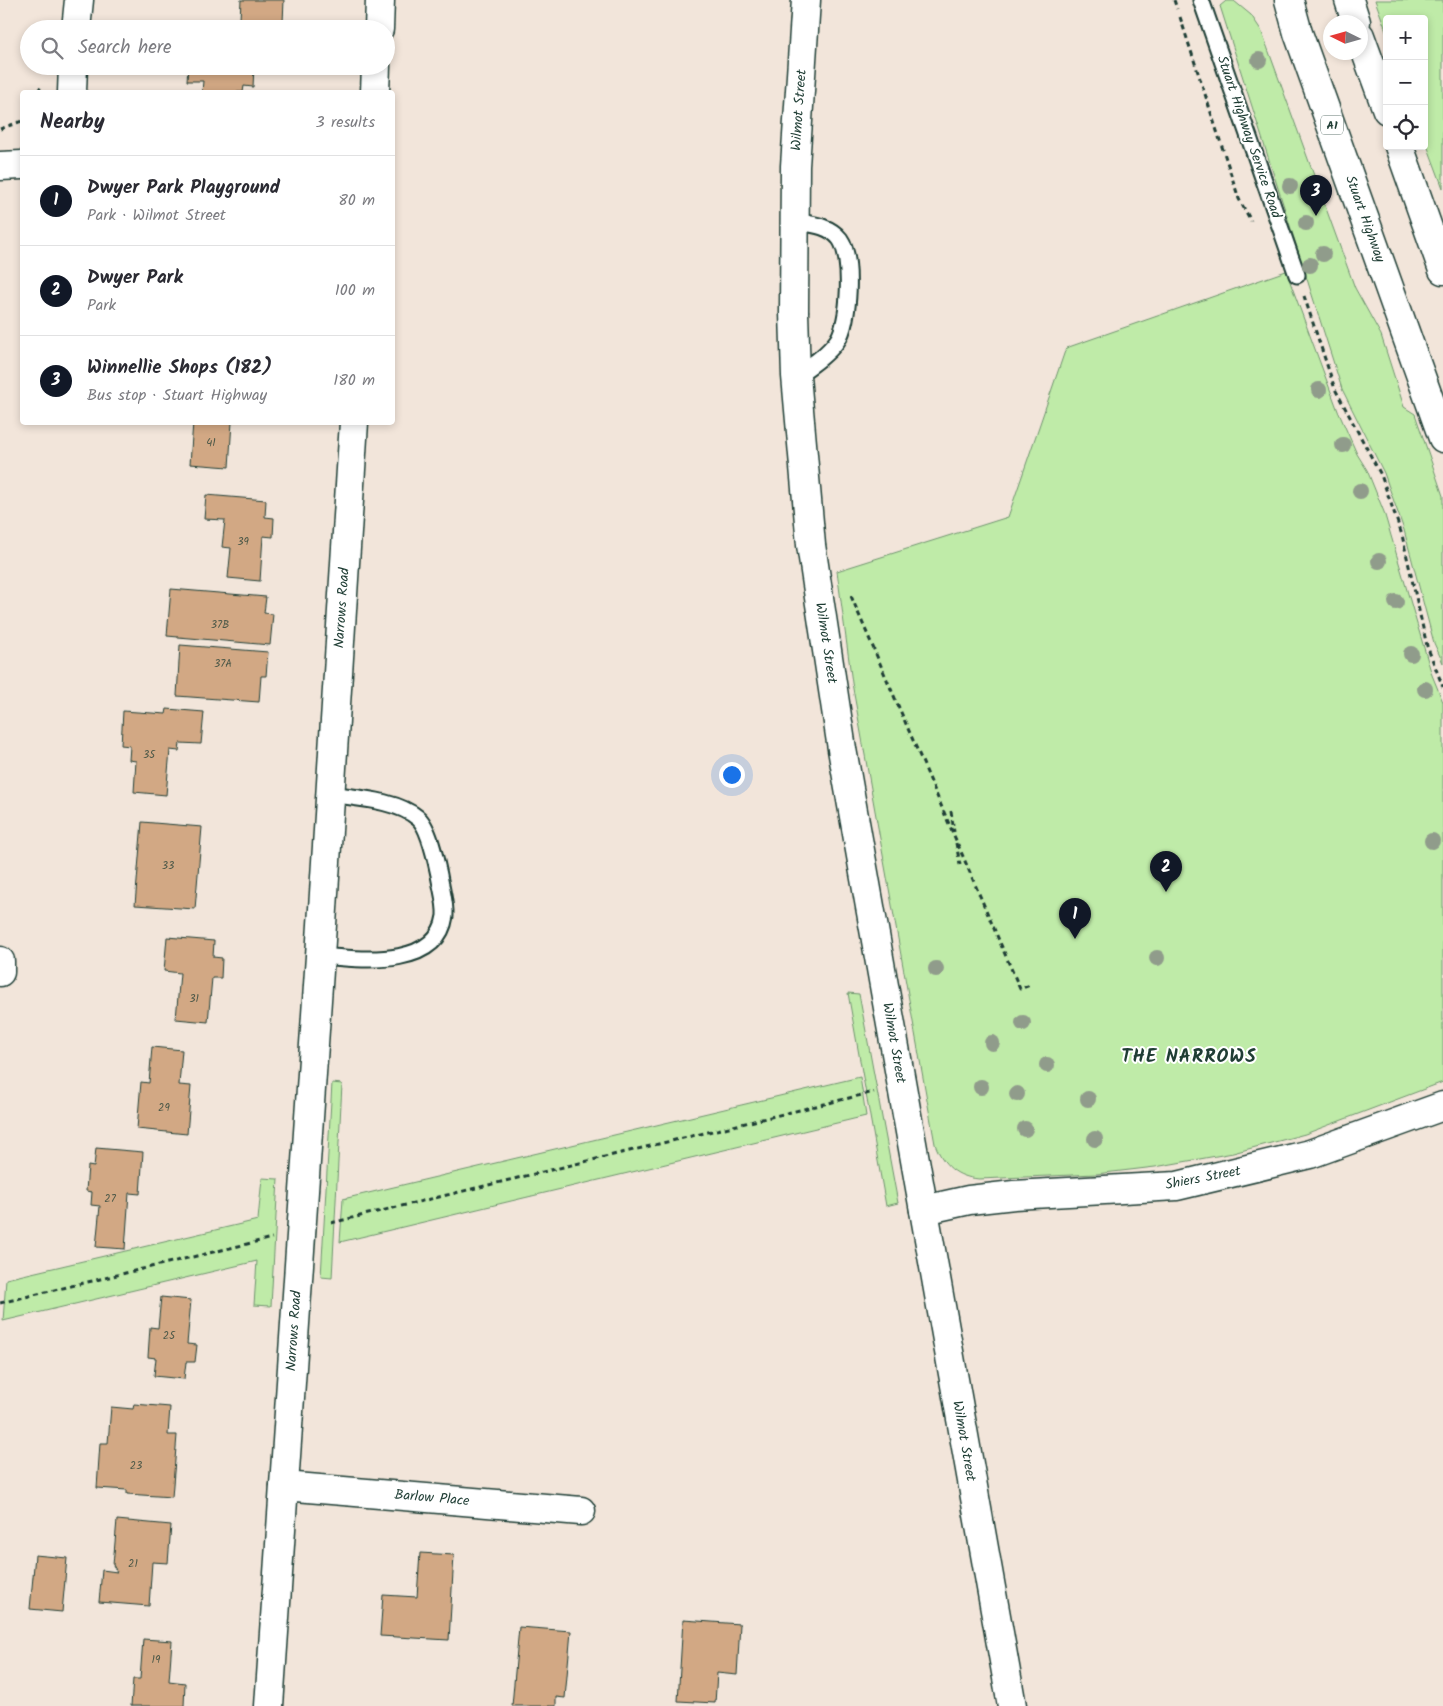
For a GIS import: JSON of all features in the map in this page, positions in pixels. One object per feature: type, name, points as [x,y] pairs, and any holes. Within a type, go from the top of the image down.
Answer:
[{"type":"main road","points":[[77,20],[79,0]]},
{"type":"main road","points":[[379,20],[380,0]]},
{"type":"main road","name":"Wilmot Street","points":[[806,0],[795,166],[794,221],[796,376],[811,545],[842,749],[1012,1706]]},
{"type":"main road","name":"Stuart Highway","points":[[1288,0],[1443,438]]},
{"type":"main road","points":[[1349,0],[1354,15]]},
{"type":"main road","points":[[1368,58],[1385,105]]},
{"type":"main road","points":[[72,90],[73,75]]},
{"type":"main road","points":[[374,90],[375,75]]},
{"type":"main road","points":[[1401,150],[1443,270]]},
{"type":"main road","name":"Narrows Road","points":[[269,1706],[354,425]]},
{"type":"main road","points":[[0,961],[0,972]]},
{"type":"main road","name":"Shiers Street","points":[[924,1210],[969,1200],[1014,1195],[1177,1186],[1310,1154],[1443,1106]]},
{"type":"main road","name":"Barlow Place","points":[[284,1486],[581,1511]]},
{"type":"lane","name":"Stuart Highway Service Road","points":[[1201,0],[1296,275]]},
{"type":"lane","points":[[794,221],[830,230],[839,239],[846,256],[848,276],[846,311],[842,332],[838,341],[796,376]]},
{"type":"lane","points":[[320,956],[374,960],[404,956],[427,947],[440,934],[445,915],[433,846],[419,819],[399,808],[376,801],[330,794]]},
{"type":"path","points":[[0,129],[20,122]]},
{"type":"path","points":[[1296,275],[1335,389],[1381,475],[1402,535],[1427,646],[1443,687]]},
{"type":"path","points":[[818,599],[850,594],[1020,989],[1030,985]]},
{"type":"path","points":[[951,811],[960,865]]},
{"type":"path","points":[[329,1223],[878,1091]]},
{"type":"path","points":[[0,1303],[279,1236]]},
{"type":"green space","points":[[1375,0],[1443,0],[1443,188],[1428,148],[1428,15],[1383,15],[1383,22]]},
{"type":"green space","points":[[1226,1],[1234,1],[1251,15],[1261,30],[1355,288],[1381,335],[1404,407],[1415,414],[1443,496],[1443,663],[1434,643],[1404,530],[1384,473],[1342,389],[1220,6]]},
{"type":"green space","points":[[1286,271],[1338,411],[1357,454],[1367,470],[1384,512],[1432,675],[1443,702],[1443,1082],[1305,1134],[1233,1153],[1155,1167],[1096,1174],[979,1179],[964,1176],[946,1164],[935,1144],[852,683],[837,571],[1008,517],[1066,348]]},
{"type":"green space","points":[[848,993],[859,994],[898,1203],[886,1206]]},
{"type":"green space","points":[[860,1077],[866,1116],[340,1242],[343,1199]]},
{"type":"green space","points":[[332,1083],[342,1084],[332,1278],[321,1277]]},
{"type":"green space","points":[[262,1178],[278,1179],[271,1306],[254,1305],[257,1261],[3,1321],[6,1279],[258,1220]]},
{"type":"building","points":[[241,0],[284,0],[283,20],[240,19]]},
{"type":"building","points":[[187,75],[254,75],[253,87],[244,86],[243,90],[202,90],[203,81],[187,81]]},
{"type":"building","points":[[193,425],[232,425],[229,467],[190,464]]},
{"type":"building","points":[[206,495],[266,500],[265,517],[274,518],[273,537],[263,536],[260,581],[228,578],[231,548],[222,547],[225,520],[204,519]]},
{"type":"building","points":[[171,589],[266,597],[264,613],[273,614],[270,645],[167,636]]},
{"type":"building","points":[[180,645],[268,652],[266,676],[261,676],[259,702],[177,696]]},
{"type":"building","points":[[167,709],[204,712],[201,744],[180,743],[179,751],[170,750],[166,795],[134,792],[136,761],[129,760],[130,746],[121,745],[123,711],[166,714]]},
{"type":"building","points":[[142,822],[202,827],[195,909],[135,905]]},
{"type":"building","points":[[167,937],[214,941],[213,957],[222,958],[221,978],[212,978],[208,1022],[176,1019],[180,973],[164,971]]},
{"type":"building","points":[[152,1047],[182,1050],[179,1085],[191,1086],[187,1134],[137,1129],[141,1082],[149,1083]]},
{"type":"building","points":[[96,1148],[143,1152],[140,1194],[129,1193],[125,1249],[96,1247],[100,1206],[91,1205],[92,1192],[86,1191],[88,1166],[94,1167]]},
{"type":"building","points":[[161,1297],[191,1300],[187,1344],[197,1345],[195,1362],[186,1362],[184,1379],[154,1376],[156,1358],[148,1357],[150,1327],[158,1328]]},
{"type":"building","points":[[134,1404],[170,1407],[168,1435],[177,1435],[172,1497],[127,1494],[127,1490],[97,1488],[100,1443],[108,1443],[111,1407],[133,1409]]},
{"type":"building","points":[[117,1520],[171,1525],[168,1563],[152,1562],[149,1606],[99,1602],[102,1570],[117,1572],[113,1565]]},
{"type":"building","points":[[420,1553],[454,1555],[449,1640],[380,1636],[383,1595],[417,1597]]},
{"type":"building","points":[[35,1555],[67,1558],[62,1612],[30,1609]]},
{"type":"building","points":[[683,1620],[740,1624],[737,1675],[717,1673],[715,1703],[678,1701]]},
{"type":"building","points":[[519,1627],[571,1631],[565,1698],[556,1697],[556,1706],[512,1706]]},
{"type":"building","points":[[143,1639],[172,1641],[169,1681],[185,1683],[184,1706],[131,1706],[133,1679],[140,1679]]},
{"type":"place","name":"Winnellie Shops (182)","points":[[1316,216]]},
{"type":"place","name":"Dwyer Park","points":[[1166,892]]},
{"type":"place","name":"Dwyer Park Playground","points":[[1075,939]]},
{"type":"district","name":"THE NARROWS","points":[[1189,1057]]}]
